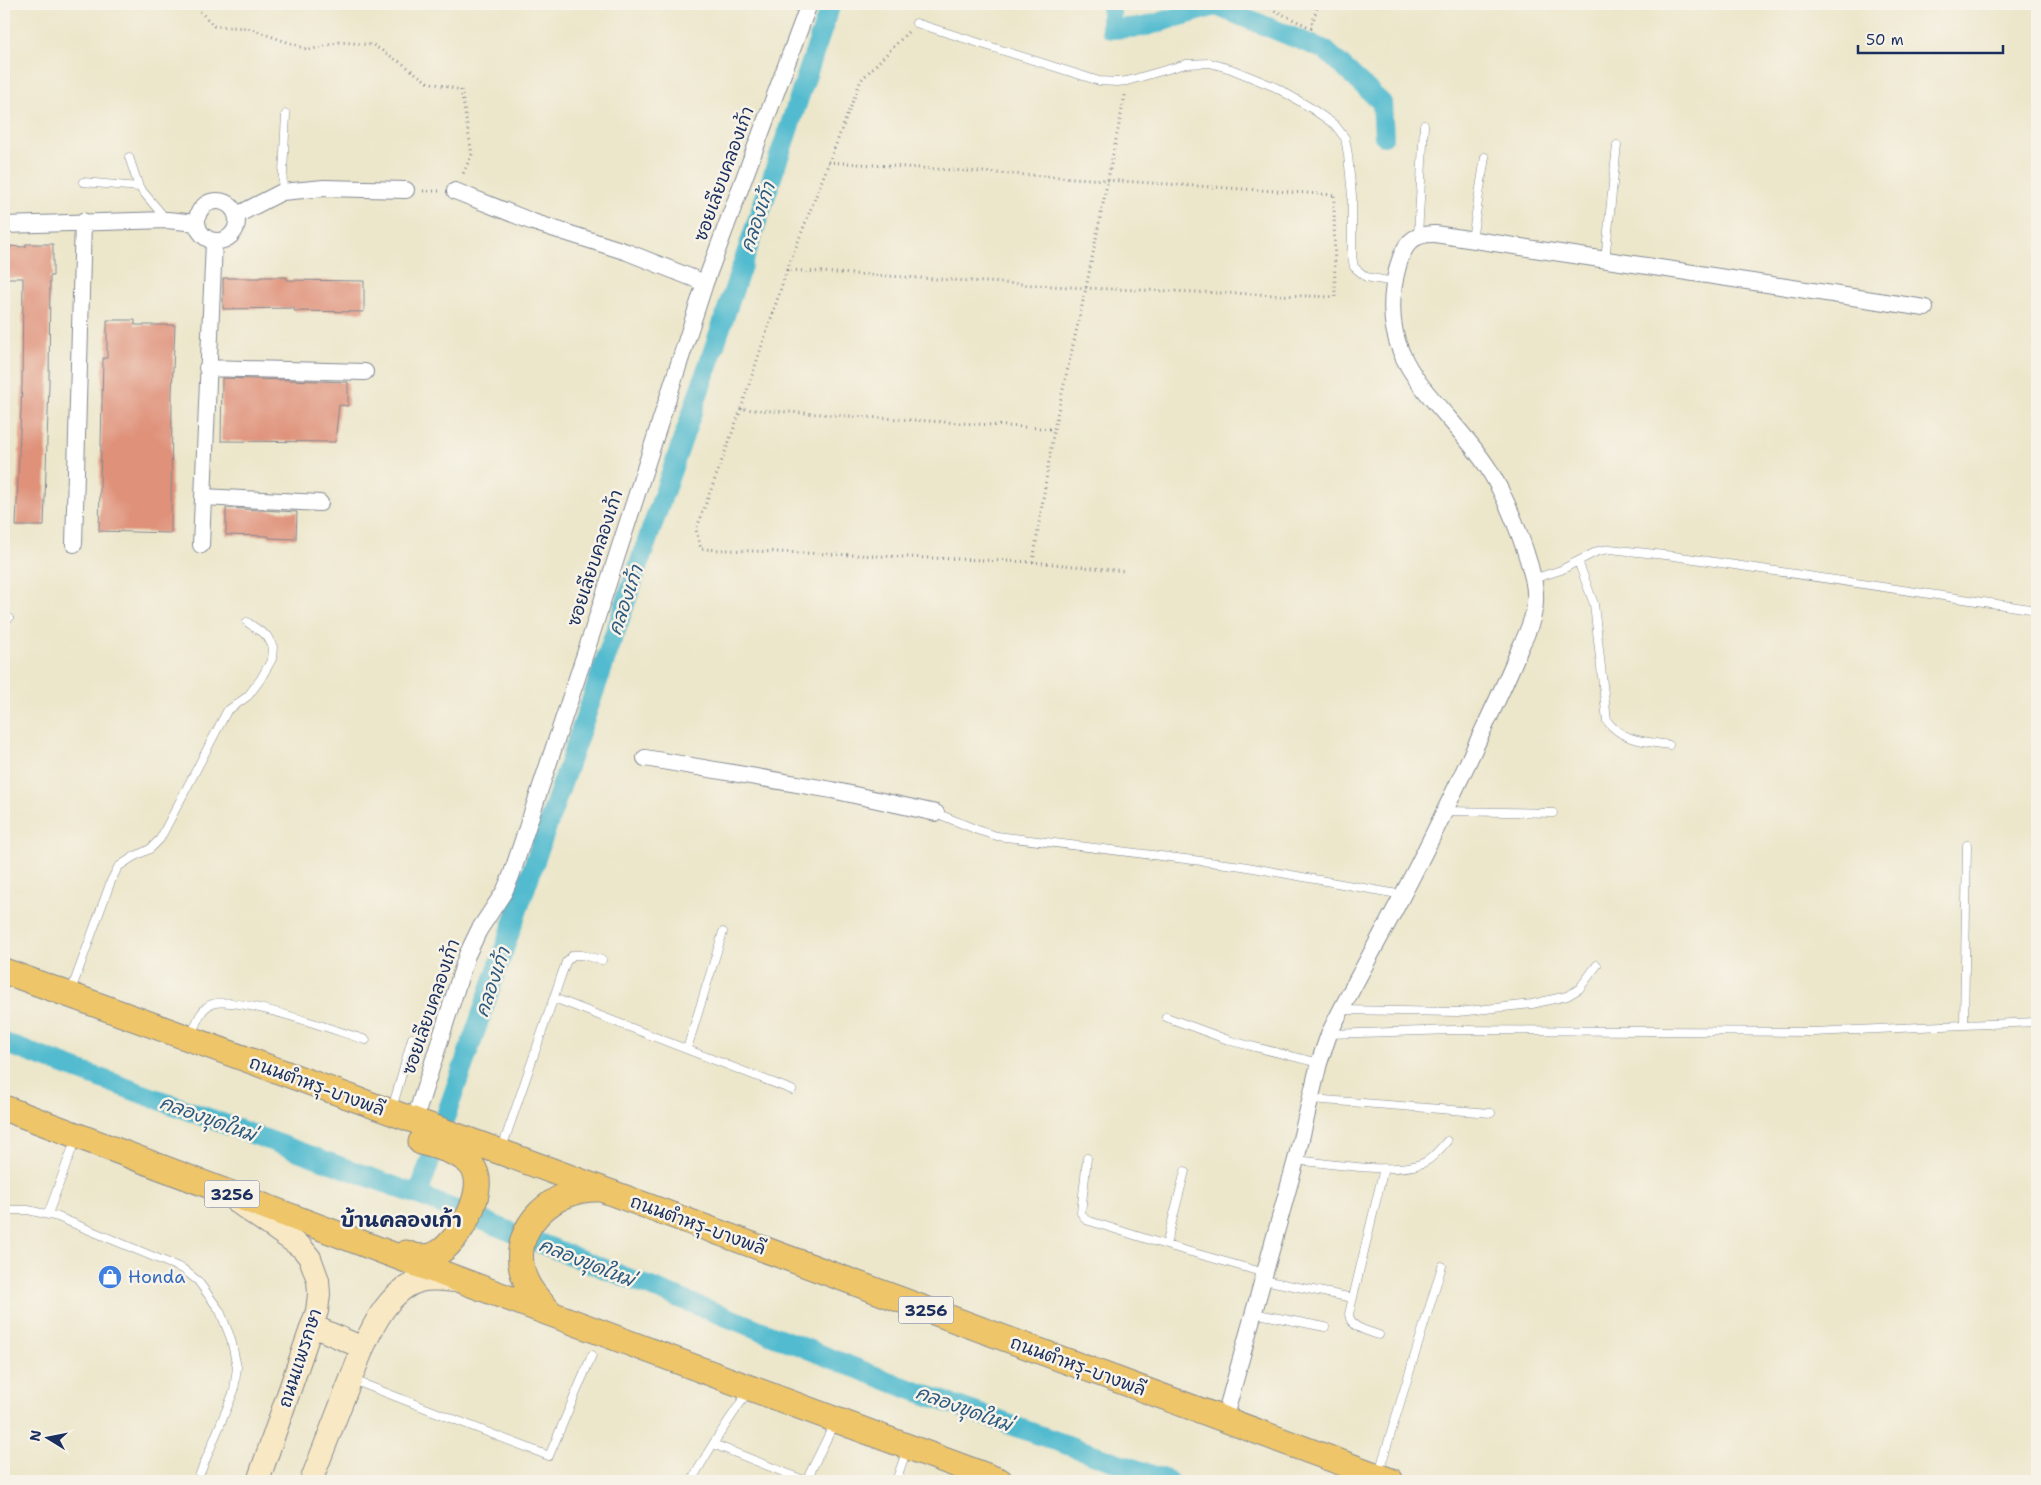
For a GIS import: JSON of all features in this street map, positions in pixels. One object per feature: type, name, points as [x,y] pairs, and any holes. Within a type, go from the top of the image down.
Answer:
[{"type":"main road","name":"ถนนตำหรุ-บางพลี","points":[[4,972],[391,1113],[419,1129],[459,1146],[500,1152],[1384,1479]]},
{"type":"main road","points":[[322,1088],[335,1102],[356,1118],[419,1129]]},
{"type":"main road","name":"3256","points":[[4,1108],[461,1281],[1000,1481]]},
{"type":"main road","points":[[173,1172],[258,1197],[414,1256],[429,1257],[444,1249],[465,1222],[474,1202],[478,1184],[477,1174],[459,1146]]},
{"type":"main road","name":"ถนนแพรกษา","points":[[218,1189],[302,1248],[310,1258],[318,1280],[319,1294],[313,1326],[258,1481]]},
{"type":"main road","points":[[554,1315],[538,1301],[525,1280],[521,1260],[524,1240],[531,1224],[544,1208],[554,1200],[576,1190],[599,1189]]},
{"type":"main road","points":[[311,1481],[370,1331],[384,1310],[400,1292],[420,1281],[461,1281]]},
{"type":"main road","points":[[313,1326],[363,1348]]},
{"type":"street","name":"ซอยเลียบคลองเก้า","points":[[419,1129],[467,955],[479,930],[504,892],[511,876],[705,283],[809,4]]},
{"type":"street","points":[[237,216],[282,192],[324,188],[406,190]]},
{"type":"street","points":[[455,192],[533,222],[627,252],[705,283]]},
{"type":"street","points":[[218,201],[226,203],[233,208],[237,216],[237,226],[233,235],[224,241],[214,242],[206,239],[199,232],[196,223],[202,207],[209,202],[218,201]]},
{"type":"street","points":[[4,225],[82,221],[167,220],[196,223]]},
{"type":"street","points":[[74,544],[82,221]]},
{"type":"street","points":[[1224,1420],[1296,1160],[1319,1063],[1329,1034],[1403,895],[1445,811],[1510,671],[1530,625],[1535,607],[1533,579],[1512,515],[1488,468],[1422,390],[1409,368],[1396,338],[1392,311],[1394,282],[1402,253],[1418,236],[1435,234],[1925,308]]},
{"type":"street","points":[[201,545],[214,242]]},
{"type":"street","points":[[208,368],[365,372]]},
{"type":"street","points":[[203,497],[320,503]]},
{"type":"street","points":[[644,758],[832,790],[936,813]]},
{"type":"lane","points":[[916,24],[1099,81],[1127,81],[1186,64],[1210,63],[1231,69],[1275,87],[1311,108],[1335,125],[1345,138],[1352,196],[1352,256],[1354,267],[1366,277],[1394,282]]},
{"type":"lane","points":[[282,192],[286,114]]},
{"type":"lane","points":[[1418,236],[1424,125]]},
{"type":"lane","points":[[1605,260],[1617,145]]},
{"type":"lane","points":[[129,157],[139,187],[167,220]]},
{"type":"lane","points":[[1472,239],[1485,157]]},
{"type":"lane","points":[[83,182],[139,187]]},
{"type":"lane","points":[[1533,579],[1561,570],[1598,551],[1610,549],[1684,558],[2037,610]]},
{"type":"lane","points":[[1578,561],[1594,604],[1607,721],[1615,732],[1626,738],[1669,745]]},
{"type":"lane","points":[[69,995],[111,881],[118,867],[150,849],[160,839],[226,710],[248,696],[272,659],[273,647],[267,636],[247,622]]},
{"type":"lane","points":[[1445,811],[1553,813]]},
{"type":"lane","points":[[936,813],[997,836],[1242,866],[1403,895]]},
{"type":"lane","points":[[1964,1025],[1966,845]]},
{"type":"lane","points":[[687,1048],[722,932]]},
{"type":"lane","points":[[500,1152],[566,962],[573,955],[582,955],[602,960]]},
{"type":"lane","points":[[1341,1010],[1458,1012],[1532,1004],[1567,996],[1579,989],[1597,965]]},
{"type":"lane","points":[[554,998],[792,1090]]},
{"type":"lane","points":[[189,1039],[202,1011],[211,1004],[226,1002],[249,1005],[366,1040]]},
{"type":"lane","points":[[1166,1017],[1231,1041],[1319,1063]]},
{"type":"lane","points":[[1329,1034],[1454,1030],[1813,1032],[2037,1022]]},
{"type":"lane","points":[[391,1113],[412,1038]]},
{"type":"lane","points":[[1311,1099],[1491,1113]]},
{"type":"lane","points":[[48,1214],[77,1136]]},
{"type":"lane","points":[[1296,1160],[1384,1168],[1414,1166],[1426,1162],[1447,1141]]},
{"type":"lane","points":[[1087,1158],[1081,1213],[1086,1220],[1264,1276],[1353,1298]]},
{"type":"lane","points":[[1379,1336],[1353,1325],[1349,1321],[1349,1314],[1384,1168]]},
{"type":"lane","points":[[1166,1245],[1185,1171]]},
{"type":"lane","points":[[4,1210],[28,1210],[48,1214],[183,1268],[198,1281],[220,1311],[235,1353],[238,1367],[237,1382],[197,1481]]},
{"type":"lane","points":[[1384,1479],[1442,1266]]},
{"type":"lane","points":[[1253,1313],[1325,1327]]},
{"type":"lane","points":[[351,1379],[549,1456],[592,1355]]},
{"type":"lane","points":[[691,1481],[750,1388]]},
{"type":"lane","points":[[713,1444],[806,1481],[835,1420]]},
{"type":"lane","points":[[896,1481],[907,1447]]},
{"type":"path","points":[[193,4],[214,26],[248,28],[308,50],[340,42],[373,45],[404,64],[427,82],[461,90],[472,154],[455,192],[406,190]]},
{"type":"path","points":[[1261,4],[1311,28],[1318,4]]},
{"type":"path","points":[[916,24],[861,80],[787,270],[741,410],[696,530],[701,549],[1033,562],[1124,571]]},
{"type":"path","points":[[1033,562],[1054,429],[1086,288],[1127,81]]},
{"type":"path","points":[[828,162],[1352,196]]},
{"type":"path","points":[[787,270],[1086,288],[1336,297],[1334,195]]},
{"type":"path","points":[[741,410],[1054,429]]},
{"type":"building","points":[[26,244],[53,244],[53,276],[50,276],[49,384],[44,526],[16,526],[22,386],[23,278],[4,278],[4,246],[26,247]]},
{"type":"building","points":[[287,277],[287,280],[364,281],[364,312],[294,311],[294,308],[223,309],[223,278]]},
{"type":"building","points":[[107,320],[135,320],[135,325],[175,325],[172,392],[171,533],[99,531],[103,358],[107,358]]},
{"type":"building","points":[[222,378],[348,382],[348,406],[339,405],[335,442],[221,441]]},
{"type":"building","points":[[226,508],[297,512],[296,539],[226,535]]},
{"type":"waterway","name":"คลองเก้า","points":[[418,1195],[686,430],[831,4]]},
{"type":"waterway","points":[[1111,4],[1111,29],[1143,27],[1216,6],[1325,50],[1382,103],[1384,136]]},
{"type":"waterway","name":"คลองขุดใหม่","points":[[4,1043],[418,1195],[901,1386],[1169,1481]]},
{"type":"place","name":"Honda","points":[[110,1277]]},
{"type":"district","name":"บ้านคลองเก้า","points":[[401,1220]]}]
